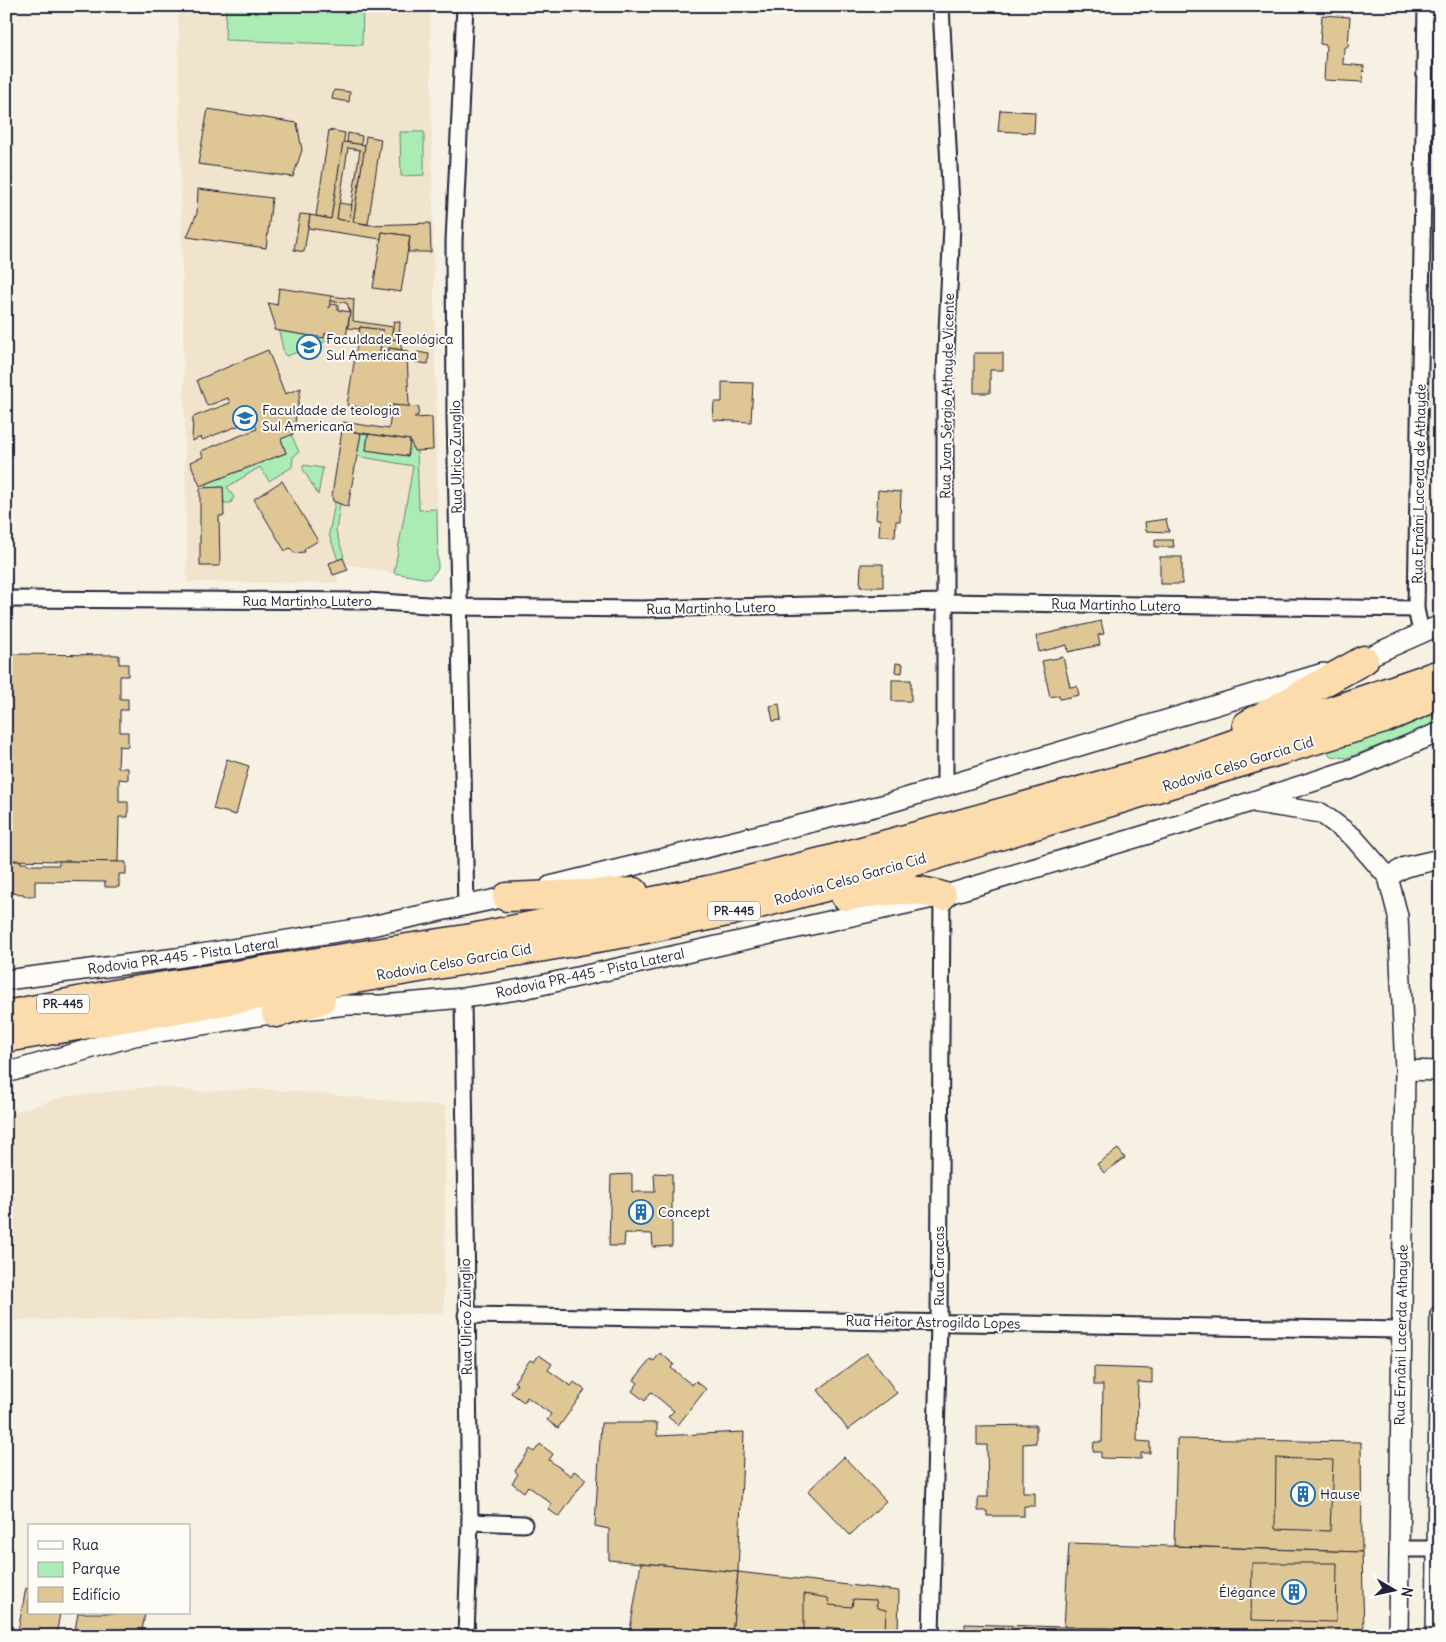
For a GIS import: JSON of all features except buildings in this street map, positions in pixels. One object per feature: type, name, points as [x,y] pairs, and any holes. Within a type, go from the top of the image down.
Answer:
[{"type":"highway","points":[[1163,768],[1282,708],[1364,660]]},
{"type":"highway","name":"Rodovia Celso Garcia Cid","points":[[6,1014],[120,993],[472,938],[713,889],[833,859],[1163,768],[1440,674]]},
{"type":"highway","name":"Rodovia Celso Garcia Cid","points":[[6,1038],[626,933],[732,911],[858,878],[1280,751],[1384,719],[1440,695]]},
{"type":"highway","points":[[732,911],[906,888],[922,890],[942,896]]},
{"type":"highway","points":[[507,897],[713,889]]},
{"type":"highway","points":[[276,1013],[461,961]]},
{"type":"street","name":"Rua Ulrico Zunglio","points":[[465,6],[454,241],[458,607],[466,907]]},
{"type":"street","name":"Rua Ivan Sérgio Athayde Vicente","points":[[941,6],[952,226],[945,373],[945,786]]},
{"type":"street","name":"Rua Ernâni Lacerda de Athayde","points":[[1421,632],[1416,609],[1433,134],[1426,6]]},
{"type":"street","name":"Rua Martinho Lutero","points":[[6,599],[367,601],[458,607],[641,609],[946,602],[1416,609]]},
{"type":"street","points":[[507,897],[882,805],[1364,660],[1440,624]]},
{"type":"street","points":[[942,896],[1252,802],[1349,770],[1440,732]]},
{"type":"street","points":[[1252,802],[1321,813],[1353,837],[1388,877],[1405,868],[1440,859]]},
{"type":"street","name":"Rua Ernâni Lacerda Athayde","points":[[1388,877],[1398,916],[1405,1070],[1398,1636]]},
{"type":"street","name":"Rodovia PR-445 - Pista Lateral","points":[[6,1073],[134,1036],[276,1013],[347,1005],[382,1005],[463,998],[523,989],[942,896]]},
{"type":"street","name":"Rua Caracas","points":[[931,1636],[939,1322],[942,896]]},
{"type":"street","name":"Rodovia PR-445 - Pista Lateral","points":[[6,980],[196,955],[362,928],[507,897]]},
{"type":"street","name":"Rua Ulrico Zuinglio","points":[[463,998],[470,1522],[466,1636]]},
{"type":"street","points":[[1405,1070],[1440,1070]]},
{"type":"street","name":"Rua Heitor Astrogildo Lopes","points":[[466,1315],[1401,1330]]},
{"type":"street","points":[[1436,1636],[1440,1315]]},
{"type":"street","points":[[470,1522],[524,1524]]},
{"type":"street","points":[[1399,1549],[1438,1549]]},
{"type":"shaded area","name":"Faculdade Teológica Sul Americana","points":[[178,6],[430,6],[438,563],[435,574],[429,579],[345,564],[335,568],[339,580],[334,583],[187,582]]},
{"type":"shaded area","points":[[158,1086],[200,1092],[257,1089],[301,1092],[446,1106],[444,1313],[202,1319],[6,1320],[6,1115],[63,1097]]},
{"type":"green space","points":[[226,6],[363,6],[362,45],[225,40]]},
{"type":"green space","points":[[400,132],[424,132],[424,175],[401,176]]},
{"type":"green space","points":[[279,331],[329,338],[327,341],[287,356],[284,354]]},
{"type":"green space","points":[[361,433],[368,434],[366,450],[408,456],[410,440],[417,451],[419,510],[437,509],[438,569],[429,579],[394,573],[413,466],[357,456]]},
{"type":"green space","points":[[291,434],[299,452],[293,457],[292,467],[269,481],[260,467],[227,487],[234,497],[231,503],[224,503],[223,487],[206,488],[206,484],[286,453],[281,439]]},
{"type":"green space","points":[[303,465],[323,468],[318,495],[303,469]]},
{"type":"green space","points":[[335,502],[340,504],[336,531],[344,557],[338,560],[329,534]]},
{"type":"green space","points":[[1440,699],[1440,722],[1347,758],[1331,756],[1322,747]]},
{"type":"place","name":"Faculdade Teológica Sul Americana","points":[[309,347]]},
{"type":"place","name":"Faculdade de teologia Sul Americana","points":[[245,418]]},
{"type":"place","name":"Concept","points":[[641,1212]]},
{"type":"place","name":"Hause","points":[[1303,1494]]},
{"type":"place","name":"Élégance","points":[[1294,1592]]}]
